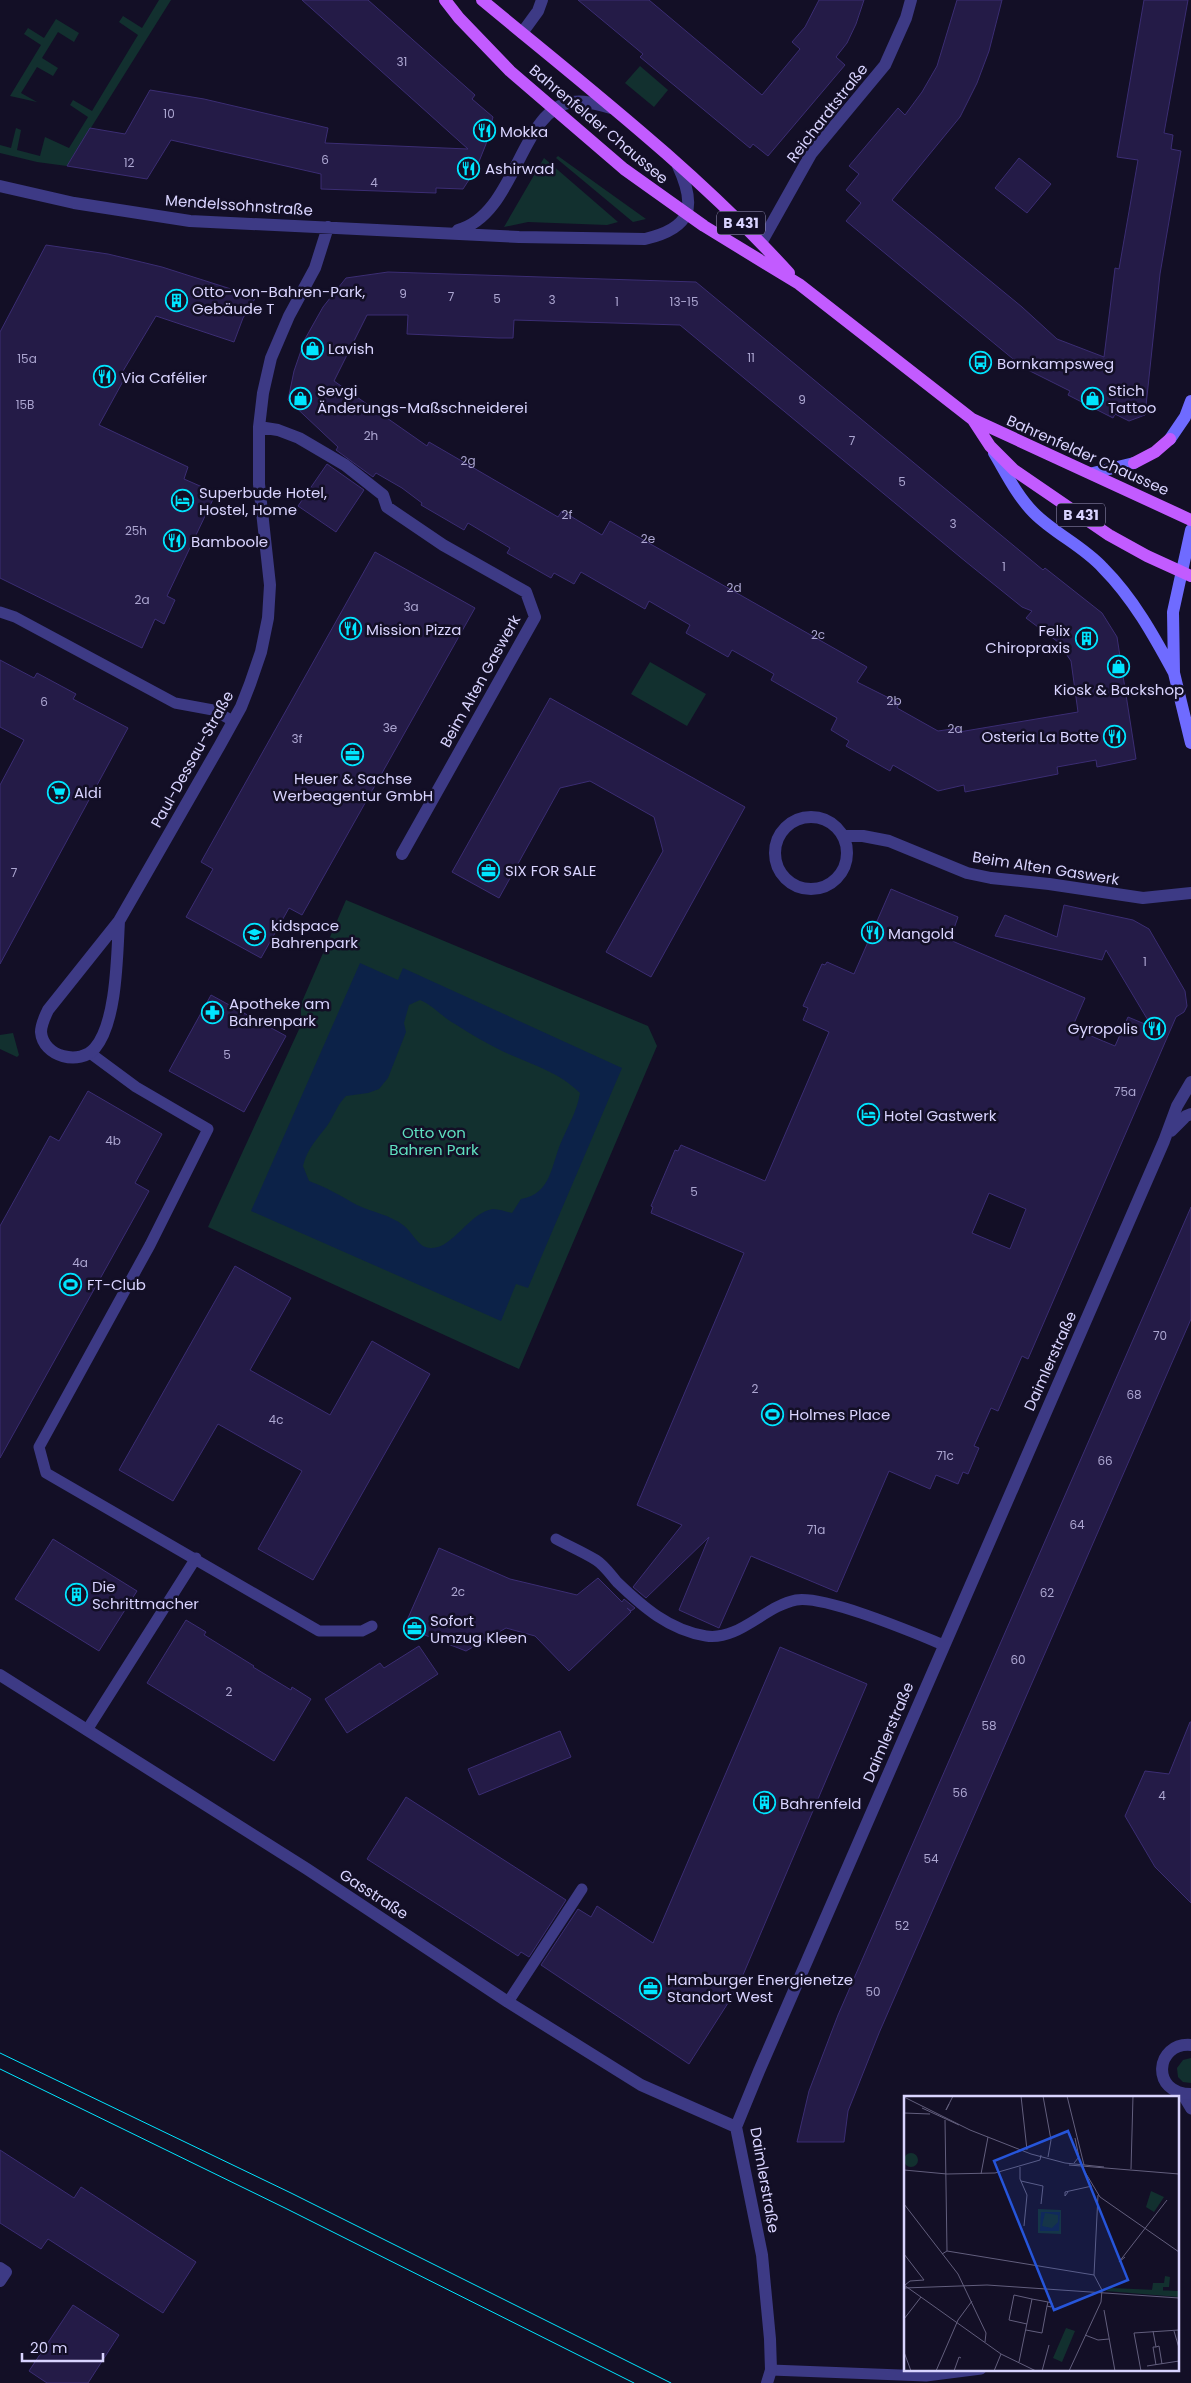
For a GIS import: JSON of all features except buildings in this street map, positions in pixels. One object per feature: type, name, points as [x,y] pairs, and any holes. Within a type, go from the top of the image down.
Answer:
[{"type":"main road","name":"Bahrenfelder Chaussee","points":[[446,0],[459,18],[510,70],[624,169],[686,214],[799,284],[972,419],[1011,439],[1093,473],[1191,520]]},
{"type":"main road","name":"Bahrenfelder Chaussee","points":[[482,0],[678,166],[761,243],[799,284]]},
{"type":"main road","name":"Bahrenfelder Chaussee","points":[[972,419],[990,446],[1014,470],[1108,535],[1186,574]]},
{"type":"main road","points":[[1134,463],[1155,452],[1170,439]]},
{"type":"street","points":[[522,33],[538,10],[542,0]]},
{"type":"street","name":"Reichardtstraße","points":[[761,243],[811,154],[885,65],[906,18],[911,0]]},
{"type":"street","points":[[554,110],[572,102],[611,108]]},
{"type":"street","name":"Mendelssohnstraße","points":[[448,233],[471,227],[484,216],[509,182],[532,135],[554,110]]},
{"type":"street","points":[[678,166],[688,189],[689,206],[686,214]]},
{"type":"street","name":"Mendelssohnstraße","points":[[0,186],[74,203],[190,221],[328,226],[519,237],[645,239],[664,234],[678,224],[686,214]]},
{"type":"street","name":"Paul-Dessau-Straße","points":[[119,921],[116,981],[102,1037],[90,1053],[80,1057],[68,1057],[50,1049],[43,1037],[43,1022],[55,1000],[119,921],[233,721],[250,684],[261,652],[268,618],[270,585],[259,484],[259,427],[263,394],[271,358],[289,316],[315,268],[328,226]]},
{"type":"street","points":[[1170,439],[1186,417],[1191,400]]},
{"type":"street","name":"Beim Alten Gaswerk","points":[[259,427],[278,430],[299,438],[345,465],[383,495],[386,507],[443,545],[526,592],[535,617],[402,854]]},
{"type":"street","points":[[990,446],[1019,495],[1033,512],[1089,554],[1104,569],[1135,608],[1174,673]]},
{"type":"street","points":[[1093,473],[1134,463]]},
{"type":"street","points":[[1191,530],[1186,574],[1173,612],[1174,673],[1191,743]]},
{"type":"street","points":[[812,816],[830,822],[843,836],[847,854],[842,872],[828,886],[809,889],[791,884],[778,870],[774,852],[776,842],[779,834],[793,821],[812,816]]},
{"type":"street","name":"Beim Alten Gaswerk","points":[[843,836],[863,836],[889,841],[967,873],[991,878],[1049,884],[1144,898],[1191,893]]},
{"type":"street","name":"Daimlerstraße","points":[[767,2383],[771,2370],[770,2339],[762,2255],[736,2128],[759,2071],[1164,1141],[1177,1106],[1191,1082]]},
{"type":"street","name":"Daimlerstraße","points":[[1164,1141],[1175,1125],[1191,1114]]},
{"type":"street","name":"Gasstraße","points":[[0,1675],[307,1870],[508,2002],[641,2084],[736,2128]]},
{"type":"street","points":[[1187,2094],[1173,2090],[1166,2084],[1162,2069],[1163,2060],[1170,2051],[1177,2046],[1191,2044]]},
{"type":"street","points":[[0,2268],[6,2272],[0,2280]]},
{"type":"lane","points":[[0,612],[15,617],[175,703],[212,710],[233,721]]},
{"type":"lane","points":[[0,620],[7,616],[15,617]]},
{"type":"lane","points":[[90,1053],[136,1087],[208,1129],[150,1244],[39,1447],[46,1473],[196,1558],[319,1631],[362,1632],[372,1626]]},
{"type":"lane","points":[[556,1539],[596,1560],[650,1612],[674,1627],[689,1632],[716,1637],[733,1632],[760,1616],[796,1600],[812,1600],[838,1606],[944,1645]]},
{"type":"lane","points":[[87,1730],[196,1558]]},
{"type":"lane","points":[[508,2002],[582,1889]]},
{"type":"lane","points":[[1187,2094],[1191,2109]]},
{"type":"lane","points":[[771,2370],[926,2376],[973,2370]]},
{"type":"green space","points":[[159,0],[171,0],[67,166],[37,162],[0,153],[0,145],[11,148],[16,128],[21,130],[17,150],[40,156],[45,137],[69,148],[88,117],[70,105],[73,100],[92,111],[138,35],[119,22],[123,16],[142,28]]},
{"type":"green space","points":[[56,19],[79,33],[74,42],[58,32],[42,58],[58,68],[53,76],[37,67],[21,93],[37,102],[10,96],[41,45],[24,34],[28,28],[44,38]]},
{"type":"green space","points":[[640,66],[668,90],[654,107],[625,83]]},
{"type":"green space","points":[[558,156],[646,219],[633,222],[556,158]]},
{"type":"green space","points":[[544,158],[618,222],[607,225],[528,222],[504,227]]},
{"type":"green space","points":[[650,662],[706,694],[687,726],[631,694]]},
{"type":"green space","name":"Otto von Bahren Park","points":[[346,900],[648,1026],[657,1046],[519,1369],[208,1227],[301,1025],[301,1004]]},
{"type":"green space","points":[[13,1033],[19,1055],[17,1057],[0,1049],[0,1035]]},
{"type":"green space","points":[[1191,2058],[1191,2083],[1183,2082],[1178,2077],[1177,2068],[1183,2060]]},
{"type":"water","points":[[360,963],[398,980],[403,968],[622,1068],[528,1288],[516,1284],[501,1321],[251,1211]],"holes":[[[420,1000],[472,1035],[502,1051],[553,1073],[580,1093],[575,1112],[562,1140],[549,1177],[539,1191],[521,1199],[512,1213],[493,1209],[477,1216],[447,1242],[432,1248],[423,1246],[407,1228],[387,1216],[357,1205],[309,1181],[303,1166],[310,1149],[346,1096],[368,1093],[379,1089],[388,1078],[406,1032],[404,1023],[409,1005]]]},
{"type":"tram line","points":[[0,2053],[291,2193],[671,2383]]},
{"type":"tram line","points":[[0,2069],[285,2208],[634,2383]]},
{"type":"place","name":"Mokka","points":[[484,131]]},
{"type":"place","name":"Ashirwad","points":[[469,168]]},
{"type":"place","name":"Otto-von-Bahren-Park, Gebäude T","points":[[176,300]]},
{"type":"place","name":"Lavish","points":[[312,348]]},
{"type":"place","name":"Bornkampsweg","points":[[981,363]]},
{"type":"place","name":"Via Cafélier","points":[[105,377]]},
{"type":"place","name":"Sevgi Änderungs-Maßschneiderei","points":[[301,399]]},
{"type":"place","name":"Stich Tattoo","points":[[1092,399]]},
{"type":"place","name":"Superbude Hotel, Hostel, Home","points":[[183,501]]},
{"type":"place","name":"Bamboole","points":[[175,541]]},
{"type":"place","name":"Mission Pizza","points":[[350,629]]},
{"type":"place","name":"Felix Chiropraxis","points":[[1086,639]]},
{"type":"place","name":"Kiosk & Backshop","points":[[1119,666]]},
{"type":"place","name":"Osteria La Botte","points":[[1115,736]]},
{"type":"place","name":"Heuer & Sachse Werbeagentur GmbH","points":[[353,755]]},
{"type":"place","name":"Aldi","points":[[58,792]]},
{"type":"place","name":"SIX FOR SALE","points":[[489,870]]},
{"type":"place","name":"Mangold","points":[[872,933]]},
{"type":"place","name":"kidspace Bahrenpark","points":[[255,934]]},
{"type":"place","name":"Apotheke am Bahrenpark","points":[[213,1012]]},
{"type":"place","name":"Gyropolis","points":[[1154,1028]]},
{"type":"place","name":"Hotel Gastwerk","points":[[868,1115]]},
{"type":"place","name":"FT-Club","points":[[71,1284]]},
{"type":"place","name":"Holmes Place","points":[[773,1414]]},
{"type":"place","name":"Die Schrittmacher","points":[[76,1595]]},
{"type":"place","name":"Sofort Umzug Kleen","points":[[414,1629]]},
{"type":"place","name":"Bahrenfeld","points":[[764,1803]]},
{"type":"place","name":"Hamburger Energienetze Standort West","points":[[651,1988]]}]
